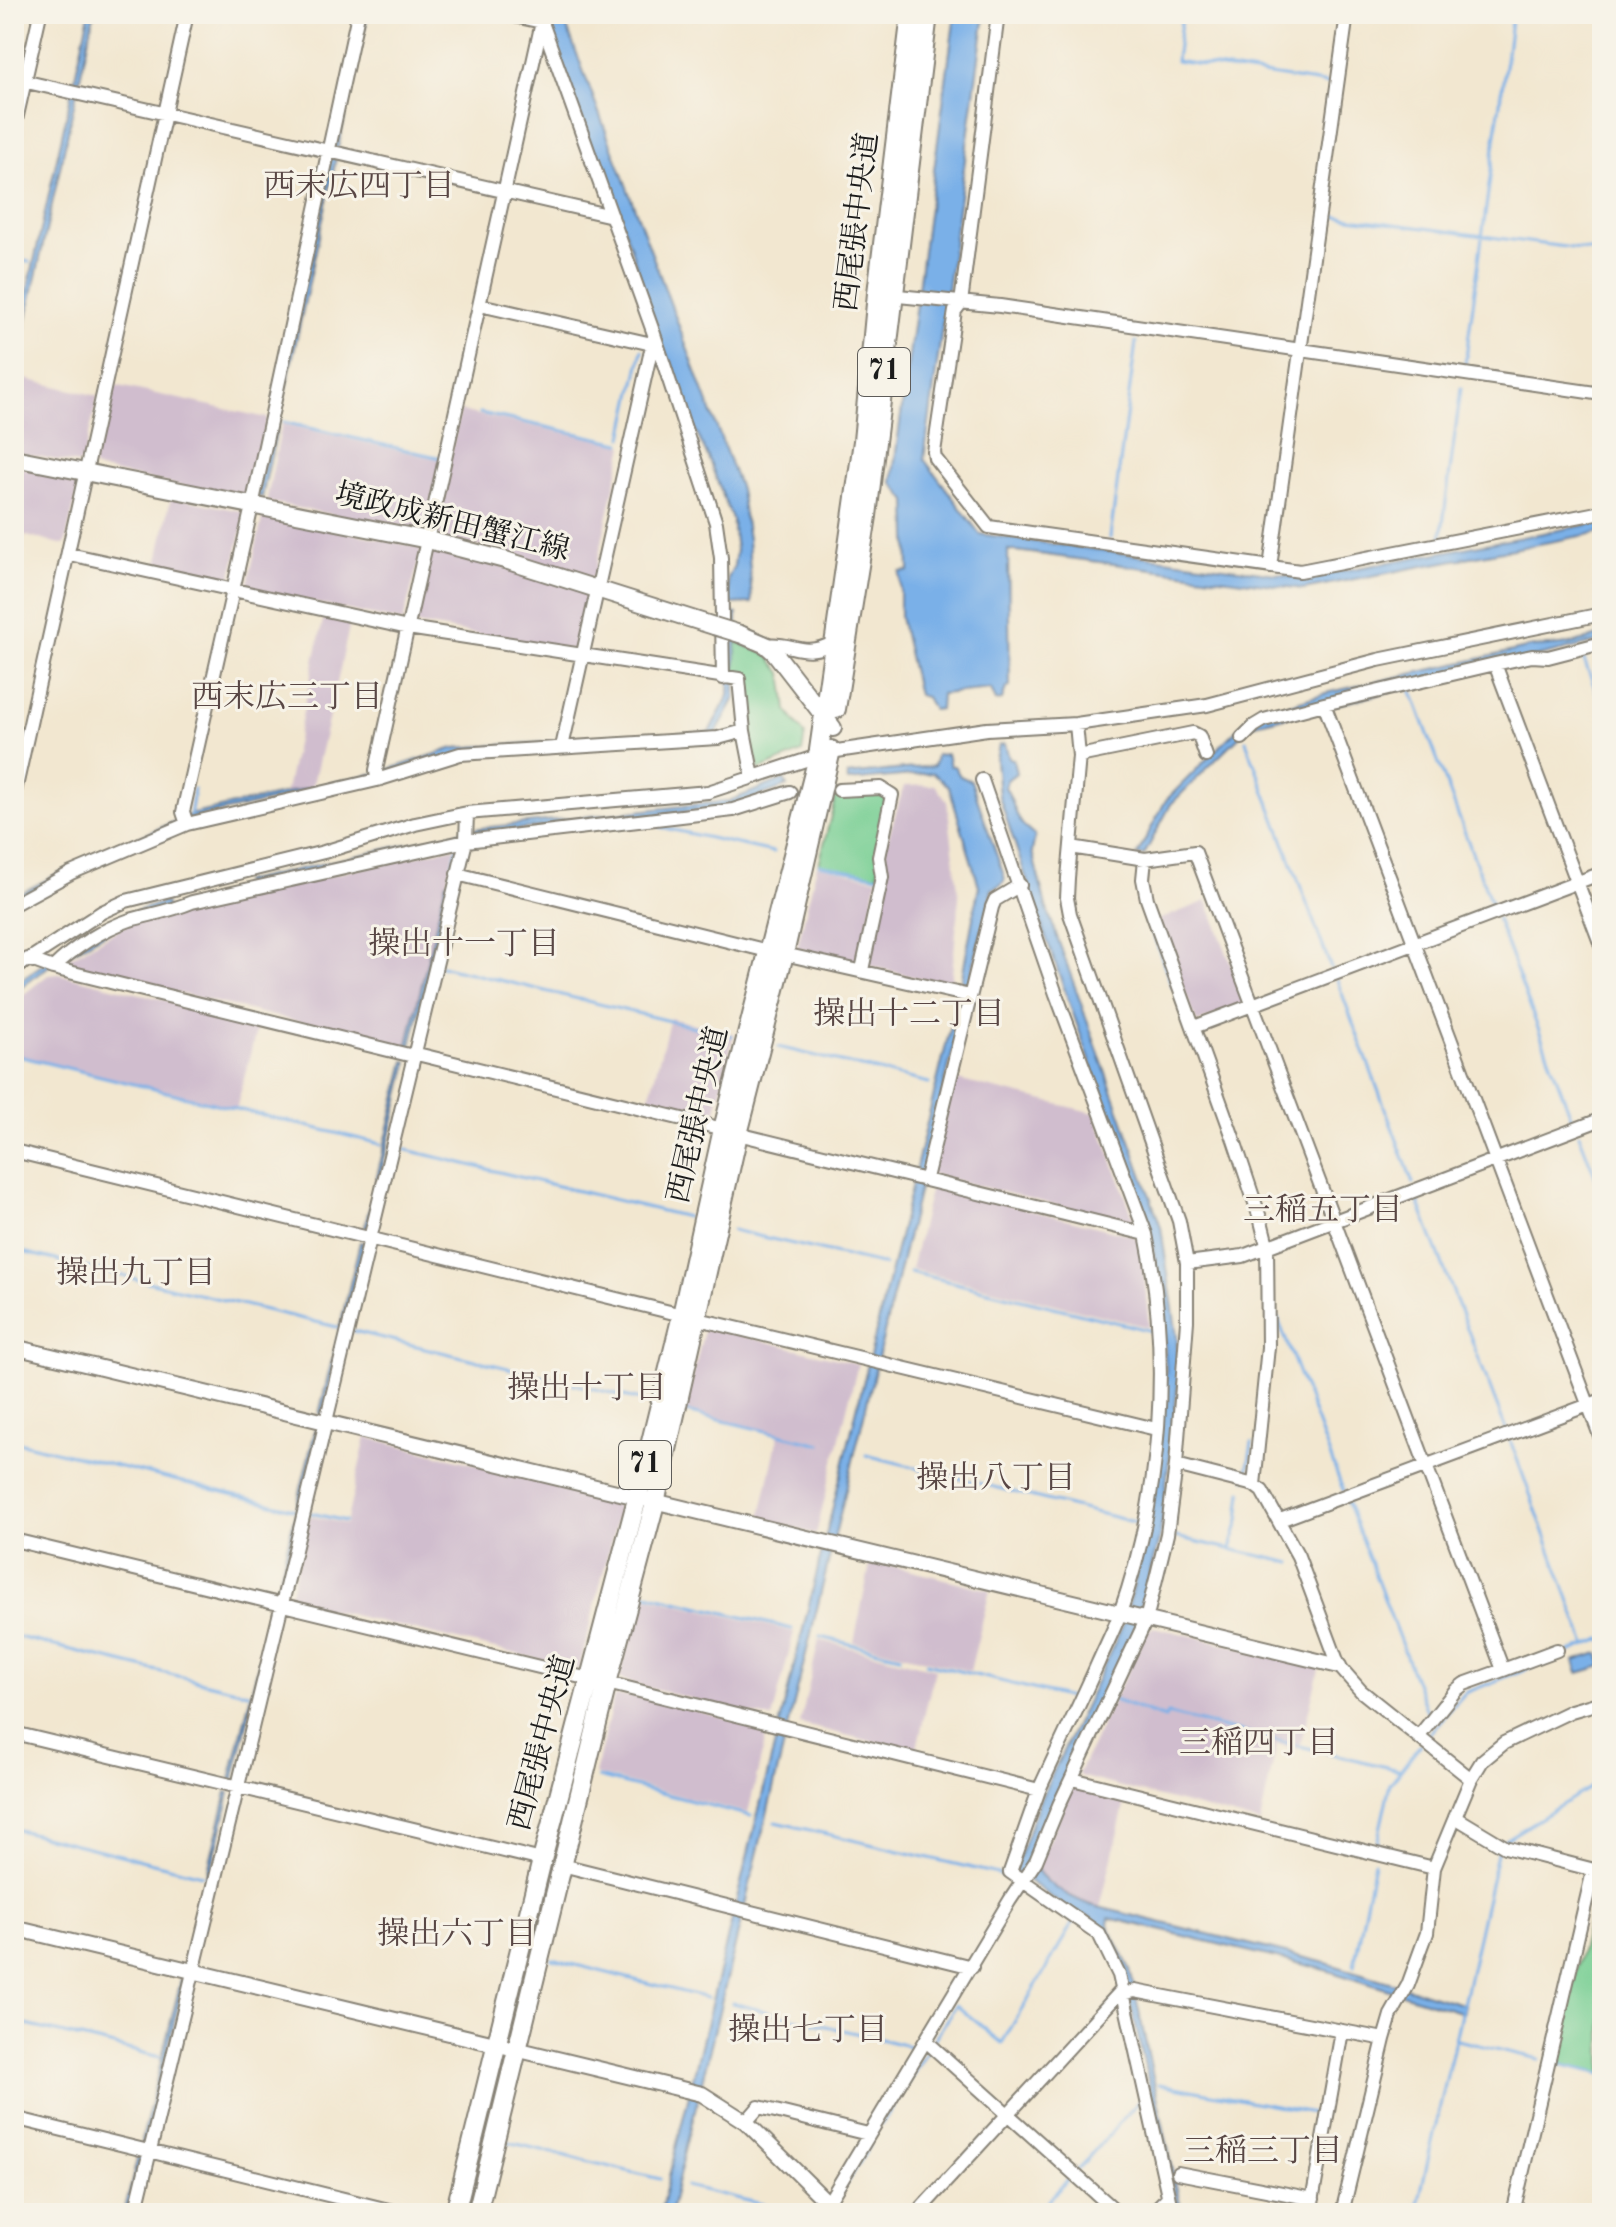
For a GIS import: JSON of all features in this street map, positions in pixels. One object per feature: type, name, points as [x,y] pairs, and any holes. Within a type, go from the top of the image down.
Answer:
[{"type":"main road","name":"西尾張中央道","points":[[455,2213],[542,1860],[598,1681],[646,1501],[731,1132],[824,754],[833,643],[863,441],[891,295],[911,14]]},
{"type":"main road","name":"西尾張中央道","points":[[828,722],[867,516],[891,295],[928,14]]},
{"type":"main road","name":"境政成新田蟹江線","points":[[14,458],[428,540],[596,587],[766,645],[828,722]]},
{"type":"main road","name":"西尾張中央道","points":[[477,2213],[562,1865],[598,1681]]},
{"type":"street","points":[[14,129],[19,81],[40,14]]},
{"type":"street","points":[[14,795],[187,14]]},
{"type":"street","points":[[185,818],[231,590],[252,506],[358,14]]},
{"type":"street","points":[[505,14],[541,18]]},
{"type":"street","points":[[998,14],[934,452],[935,458],[984,523],[1002,530],[1300,571],[1602,512]]},
{"type":"street","points":[[1270,567],[1347,14]]},
{"type":"street","points":[[377,775],[541,18]]},
{"type":"street","points":[[541,18],[716,523],[721,558],[723,678]]},
{"type":"street","points":[[19,81],[612,216]]},
{"type":"street","points":[[891,295],[1000,306],[1602,394]]},
{"type":"street","points":[[480,305],[653,339]]},
{"type":"street","points":[[562,743],[653,339]]},
{"type":"street","points":[[69,554],[408,628],[739,679],[744,731],[753,777]]},
{"type":"street","points":[[14,969],[33,961],[102,912],[142,908],[415,824],[467,813],[708,792],[824,754],[987,729],[1076,724],[1207,705],[1378,660],[1602,614]]},
{"type":"street","points":[[766,645],[774,643],[809,651],[820,650],[833,643]]},
{"type":"street","points":[[1242,738],[1264,720],[1324,704],[1495,664],[1532,656],[1548,657],[1602,643]]},
{"type":"street","points":[[1495,664],[1602,948]]},
{"type":"street","points":[[1324,704],[1602,1441]]},
{"type":"street","points":[[14,1928],[702,2094],[746,2122],[829,2210],[868,2134],[1036,1861],[1143,1619],[1167,1534],[1176,1465],[1187,1321],[1187,1263],[1179,1221],[1070,914],[1067,898],[1079,756],[1076,724]]},
{"type":"street","points":[[14,904],[185,818],[460,754],[562,743],[718,738],[744,731]]},
{"type":"street","points":[[1079,756],[1193,733],[1199,736],[1206,756]]},
{"type":"street","points":[[982,780],[1056,994],[1146,1234],[1155,1279],[1160,1332],[1156,1429],[1147,1514],[1121,1614],[1039,1790],[1010,1872],[1099,1934],[1119,1975],[1126,1992],[1172,2213]]},
{"type":"street","points":[[839,790],[881,788],[892,795],[879,857],[882,877],[862,970]]},
{"type":"street","points":[[53,968],[142,908],[167,913],[192,902],[466,841],[733,810],[790,792]]},
{"type":"street","points":[[135,2213],[143,2149],[195,1972],[466,841],[467,813]]},
{"type":"street","points":[[1071,847],[1145,859],[1195,852],[1503,1670]]},
{"type":"street","points":[[1145,859],[1143,879],[1147,899],[1194,1027],[1267,1245],[1268,1347],[1254,1485]]},
{"type":"street","points":[[1194,1027],[1602,873]]},
{"type":"street","points":[[457,874],[968,996]]},
{"type":"street","points":[[926,1178],[968,996],[995,900],[1020,885]]},
{"type":"street","points":[[33,961],[1146,1234]]},
{"type":"street","points":[[1187,1263],[1243,1256],[1602,1119]]},
{"type":"street","points":[[14,1151],[1156,1429]]},
{"type":"street","points":[[14,1347],[1339,1666]]},
{"type":"street","points":[[1280,1520],[1602,1400]]},
{"type":"street","points":[[1176,1465],[1254,1485],[1262,1491],[1280,1520],[1308,1580],[1339,1666],[1361,1691],[1471,1779]]},
{"type":"street","points":[[14,1540],[1039,1790]]},
{"type":"street","points":[[1419,1736],[1464,1684],[1557,1650]]},
{"type":"street","points":[[1342,2213],[1391,2015],[1405,1991],[1427,1933],[1434,1868],[1471,1779],[1482,1761],[1504,1743],[1571,1711],[1602,1702]]},
{"type":"street","points":[[14,1733],[542,1860]]},
{"type":"street","points":[[1072,1779],[1434,1868]]},
{"type":"street","points":[[1455,1817],[1505,1847],[1598,1872],[1513,2213]]},
{"type":"street","points":[[562,1865],[972,1967]]},
{"type":"street","points":[[1126,1992],[1384,2039]]},
{"type":"street","points":[[917,2213],[1126,1992]]},
{"type":"street","points":[[1310,2213],[1342,2031]]},
{"type":"street","points":[[926,2041],[1118,2213]]},
{"type":"street","points":[[746,2122],[759,2107],[868,2134]]},
{"type":"street","points":[[14,2118],[401,2213]]},
{"type":"street","points":[[1178,2173],[1313,2199]]},
{"type":"street","points":[[1152,2213],[1168,2197]]},
{"type":"shaded area","points":[[21,378],[98,396],[83,460],[78,464],[14,452],[14,408]]},
{"type":"shaded area","points":[[110,384],[267,418],[251,496],[247,499],[96,469],[93,464]]},
{"type":"shaded area","points":[[460,411],[624,445],[594,576],[590,578],[510,554],[440,538],[434,531]]},
{"type":"shaded area","points":[[282,424],[441,460],[425,529],[419,532],[269,502],[267,498]]},
{"type":"shaded area","points":[[14,466],[74,478],[79,483],[65,545],[14,533]]},
{"type":"shaded area","points":[[171,497],[246,512],[230,582],[157,566]]},
{"type":"shaded area","points":[[263,515],[419,547],[421,551],[403,622],[247,588]]},
{"type":"shaded area","points":[[438,551],[504,566],[588,591],[591,599],[579,651],[416,624],[429,554]]},
{"type":"shaded area","points":[[324,616],[350,622],[337,683],[312,788],[285,795]]},
{"type":"shaded area","points":[[935,785],[947,801],[959,897],[951,986],[866,965],[885,881],[886,845],[904,786]]},
{"type":"shaded area","points":[[455,847],[407,1048],[65,966],[64,961],[132,922],[166,917],[190,907]]},
{"type":"shaded area","points":[[817,865],[877,879],[859,964],[797,948]]},
{"type":"shaded area","points":[[1207,901],[1245,1001],[1243,1005],[1197,1023],[1158,920]]},
{"type":"shaded area","points":[[59,974],[258,1023],[236,1110],[14,1056],[14,1002],[48,975]]},
{"type":"shaded area","points":[[670,1018],[734,1034],[714,1118],[697,1115],[696,1118],[647,1106]]},
{"type":"shaded area","points":[[953,1079],[1095,1113],[1136,1225],[930,1174]]},
{"type":"shaded area","points":[[931,1186],[1135,1236],[1142,1252],[1149,1327],[911,1269]]},
{"type":"shaded area","points":[[704,1330],[727,1332],[858,1364],[816,1534],[760,1520],[779,1433],[685,1410]]},
{"type":"shaded area","points":[[366,1437],[611,1498],[619,1510],[579,1669],[289,1600],[309,1516],[346,1524]]},
{"type":"shaded area","points":[[871,1561],[990,1590],[970,1671],[854,1642]]},
{"type":"shaded area","points":[[640,1595],[794,1632],[772,1719],[619,1678]]},
{"type":"shaded area","points":[[1154,1627],[1320,1666],[1299,1749],[1277,1744],[1260,1823],[1078,1774],[1147,1631]]},
{"type":"shaded area","points":[[819,1640],[935,1669],[916,1752],[800,1724]]},
{"type":"shaded area","points":[[614,1696],[636,1696],[768,1729],[748,1813],[595,1774]]},
{"type":"shaded area","points":[[1074,1785],[1126,1798],[1100,1908],[1072,1898],[1035,1870]]},
{"type":"green space","points":[[735,641],[768,655],[782,673],[787,710],[805,735],[802,752],[759,770],[749,732],[743,677],[734,672]]},
{"type":"green space","points":[[879,792],[886,797],[878,876],[819,864],[836,795]]},
{"type":"green space","points":[[1602,1877],[1602,2074],[1555,2063],[1598,1879]]},
{"type":"water","points":[[89,14],[94,14],[14,376],[14,352]]},
{"type":"water","points":[[363,14],[368,14],[338,148],[334,147]]},
{"type":"water","points":[[543,14],[562,14],[740,489],[748,539],[752,603],[729,604],[728,578],[734,566],[736,550],[732,519],[688,415],[671,362],[664,352],[624,227],[619,222]]},
{"type":"water","points":[[955,14],[985,14],[924,459],[980,534],[1305,578],[1602,522],[1602,532],[1303,589],[1008,550],[1010,687],[1006,688],[1002,700],[996,701],[991,689],[941,694],[940,709],[933,710],[926,697],[918,695],[900,617],[900,572],[909,571],[907,501],[892,482]]},
{"type":"water","points":[[331,158],[336,159],[262,497],[257,496]]},
{"type":"water","points":[[729,613],[737,614],[735,698],[716,734],[517,746],[190,819],[14,901],[19,894],[70,868],[189,815],[381,772],[454,748],[709,732],[729,695]]},
{"type":"water","points":[[1602,634],[1602,641],[1251,725],[1171,804],[1144,855],[1137,855],[1166,800],[1249,717],[1326,693],[1531,647],[1576,643]]},
{"type":"water","points":[[1005,744],[1016,773],[1007,780],[1005,787],[1019,819],[1035,836],[1032,852],[1046,906],[1161,1227],[1177,1336],[1177,1366],[1180,1367],[1160,1536],[1138,1626],[1072,1759],[1032,1860],[1048,1882],[1090,1905],[1326,1963],[1465,2005],[1463,2013],[1322,1969],[1109,1918],[1108,1925],[1130,1969],[1182,2213],[1179,2213],[1119,1954],[1102,1926],[1090,1917],[1073,1912],[1014,1871],[1040,1800],[1125,1621],[1152,1511],[1166,1370],[1161,1300],[1150,1229],[999,796],[996,759],[999,745]]},
{"type":"water","points":[[947,754],[950,766],[971,781],[1005,879],[992,889],[670,2213],[660,2213],[960,988],[979,886],[949,787],[933,773],[848,781],[847,775],[934,766],[936,755]]},
{"type":"water","points":[[784,779],[787,786],[729,807],[473,834],[245,888],[243,882],[473,829],[729,801]]},
{"type":"water","points":[[446,882],[451,883],[410,1049],[407,1048]]},
{"type":"water","points":[[165,902],[167,908],[137,915],[54,962],[14,993],[14,986],[85,936],[123,916]]},
{"type":"water","points":[[405,1061],[408,1062],[367,1231],[364,1230]]},
{"type":"water","points":[[360,1242],[364,1243],[322,1415],[319,1414]]},
{"type":"water","points":[[316,1426],[319,1427],[278,1597],[275,1597]]},
{"type":"water","points":[[272,1608],[275,1609],[233,1781],[230,1780]]},
{"type":"water","points":[[1598,1653],[1602,1666],[1578,1673],[1574,1661]]},
{"type":"water","points":[[227,1792],[230,1793],[128,2213],[124,2213]]},
{"type":"waterway","points":[[1182,14],[1176,61],[1329,84]]},
{"type":"waterway","points":[[1465,364],[1512,14]]},
{"type":"waterway","points":[[1328,215],[1602,252]]},
{"type":"waterway","points":[[14,259],[29,262]]},
{"type":"waterway","points":[[1110,538],[1136,342]]},
{"type":"waterway","points":[[623,437],[642,350]]},
{"type":"waterway","points":[[1441,539],[1461,388]]},
{"type":"waterway","points":[[480,413],[621,443]]},
{"type":"waterway","points":[[283,422],[441,458]]},
{"type":"waterway","points":[[1582,655],[1602,706]]},
{"type":"waterway","points":[[1411,689],[1493,908]]},
{"type":"waterway","points":[[1246,741],[1331,968]]},
{"type":"waterway","points":[[190,817],[194,789]]},
{"type":"waterway","points":[[660,827],[773,852]]},
{"type":"waterway","points":[[453,864],[457,848]]},
{"type":"waterway","points":[[819,864],[878,876]]},
{"type":"waterway","points":[[1139,887],[1172,986]]},
{"type":"waterway","points":[[1497,919],[1574,1124]]},
{"type":"waterway","points":[[441,966],[732,1036]]},
{"type":"waterway","points":[[1337,980],[1413,1183]]},
{"type":"waterway","points":[[778,1047],[929,1083]]},
{"type":"waterway","points":[[14,1055],[381,1144]]},
{"type":"waterway","points":[[1579,1134],[1602,1194]]},
{"type":"waterway","points":[[399,1148],[687,1217]]},
{"type":"waterway","points":[[1416,1196],[1506,1429]]},
{"type":"waterway","points":[[732,1230],[885,1265]]},
{"type":"waterway","points":[[14,1250],[337,1327]]},
{"type":"waterway","points":[[910,1272],[1152,1331]]},
{"type":"waterway","points":[[1274,1317],[1278,1319],[1343,1490]]},
{"type":"waterway","points":[[354,1331],[645,1401]]},
{"type":"waterway","points":[[686,1412],[821,1444]]},
{"type":"waterway","points":[[1510,1440],[1586,1645]]},
{"type":"waterway","points":[[14,1441],[293,1509]]},
{"type":"waterway","points":[[1246,1479],[1252,1443]]},
{"type":"waterway","points":[[866,1455],[1138,1523]]},
{"type":"waterway","points":[[1231,1549],[1239,1520],[1242,1491]]},
{"type":"waterway","points":[[1347,1501],[1428,1714]]},
{"type":"waterway","points":[[311,1513],[345,1521]]},
{"type":"waterway","points":[[1176,1537],[1292,1563]]},
{"type":"waterway","points":[[643,1593],[792,1629]]},
{"type":"waterway","points":[[14,1636],[248,1693]]},
{"type":"waterway","points":[[821,1637],[900,1656]]},
{"type":"waterway","points":[[1427,1736],[1465,1693],[1602,1639]]},
{"type":"waterway","points":[[926,1663],[1074,1699]]},
{"type":"waterway","points":[[1114,1700],[1165,1718],[1167,1714],[1399,1770]]},
{"type":"waterway","points":[[1376,1848],[1390,1784],[1421,1744]]},
{"type":"waterway","points":[[598,1777],[751,1816]]},
{"type":"waterway","points":[[1503,1841],[1602,1780]]},
{"type":"waterway","points":[[776,1822],[1006,1876]]},
{"type":"waterway","points":[[14,1829],[202,1875]]},
{"type":"waterway","points":[[1416,2213],[1498,1849]]},
{"type":"waterway","points":[[1354,1966],[1374,1862]]},
{"type":"waterway","points":[[933,2041],[956,2005],[1002,2043],[1074,1921]]},
{"type":"waterway","points":[[552,1959],[707,1998]]},
{"type":"waterway","points":[[732,2003],[913,2047]]},
{"type":"waterway","points":[[14,2022],[160,2057]]},
{"type":"waterway","points":[[1457,2040],[1539,2059]]},
{"type":"waterway","points":[[882,2124],[928,2050]]},
{"type":"waterway","points":[[1559,2064],[1602,2074]]},
{"type":"waterway","points":[[1159,2084],[1323,2115]]},
{"type":"waterway","points":[[1077,2170],[1142,2098]]},
{"type":"waterway","points":[[509,2142],[660,2179]]},
{"type":"waterway","points":[[837,2200],[870,2145]]},
{"type":"waterway","points":[[1037,2213],[1070,2177]]},
{"type":"waterway","points":[[686,2186],[799,2213]]},
{"type":"district","name":"西末広四丁目","points":[[359,188]]},
{"type":"district","name":"西末広三丁目","points":[[287,699]]},
{"type":"district","name":"操出十一丁目","points":[[464,946]]},
{"type":"district","name":"操出十二丁目","points":[[909,1016]]},
{"type":"district","name":"三稲五丁目","points":[[1323,1212]]},
{"type":"district","name":"操出九丁目","points":[[136,1275]]},
{"type":"district","name":"操出十丁目","points":[[587,1390]]},
{"type":"district","name":"操出八丁目","points":[[996,1480]]},
{"type":"district","name":"三稲四丁目","points":[[1259,1745]]},
{"type":"district","name":"操出六丁目","points":[[457,1936]]},
{"type":"district","name":"操出七丁目","points":[[808,2032]]},
{"type":"district","name":"三稲三丁目","points":[[1263,2153]]}]
